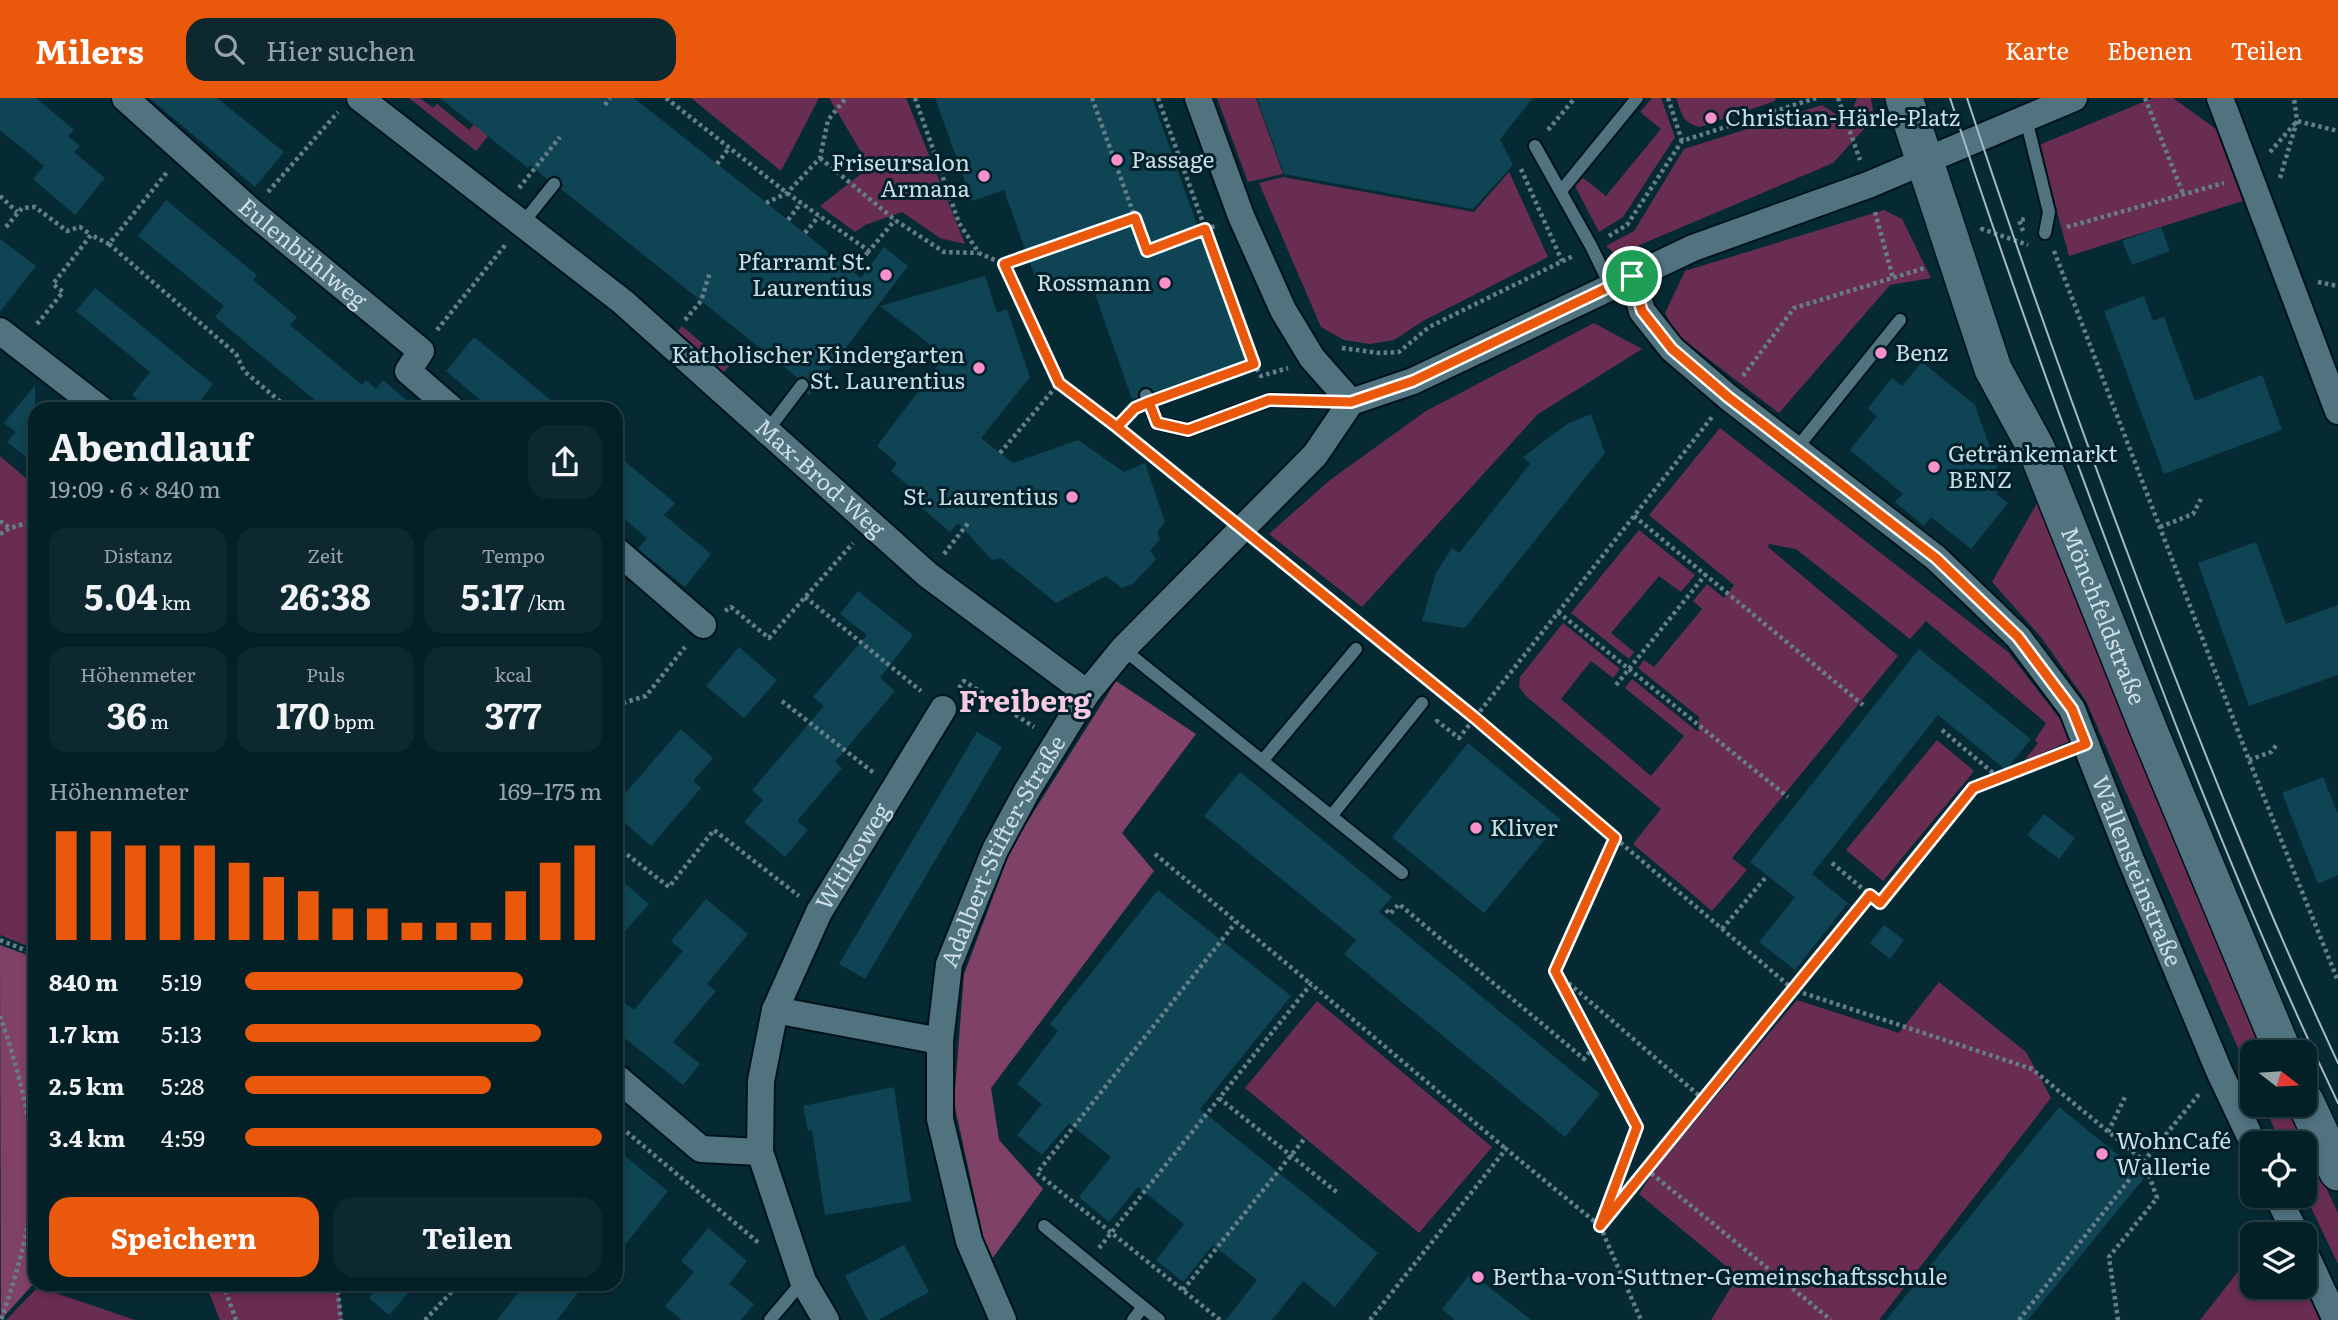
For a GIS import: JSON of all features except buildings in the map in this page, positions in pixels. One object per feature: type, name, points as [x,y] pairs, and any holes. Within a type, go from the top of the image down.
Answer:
[{"type":"main road","name":"Mönchfeldstraße","points":[[1904,98],[1993,369],[2036,448],[2155,746],[2278,1040]]},
{"type":"main road","points":[[2312,1117],[2338,1172]]},
{"type":"street","name":"Eulenbühlweg","points":[[125,98],[251,211],[421,351]]},
{"type":"street","points":[[1198,98],[1241,216],[1283,310],[1312,358],[1351,402],[1413,381],[1693,248],[1924,162],[2074,98]]},
{"type":"street","points":[[2220,98],[2338,411]]},
{"type":"street","name":"Max-Brod-Weg","points":[[350,103],[512,217],[623,302],[928,575],[1087,693]]},
{"type":"street","name":"Wallensteinstraße","points":[[1621,281],[1672,349],[1728,397],[1936,558],[2018,637],[2072,709],[2131,860],[2219,1071],[2247,1131]]},
{"type":"street","points":[[10,339],[92,402]]},
{"type":"street","points":[[421,351],[408,371],[444,402]]},
{"type":"street","name":"Adalbert-Stifter-Straße","points":[[1003,1320],[969,1241],[940,1119],[940,1041],[949,964],[995,850],[1028,789],[1087,693],[1123,649],[1315,455],[1351,402]]},
{"type":"street","points":[[623,556],[703,625]]},
{"type":"street","name":"Witikoweg","points":[[826,1320],[803,1281],[760,1152],[761,1081],[775,1010],[819,912],[943,709]]},
{"type":"street","points":[[775,1010],[940,1041]]},
{"type":"street","points":[[623,1083],[701,1149],[760,1152]]},
{"type":"street","points":[[2317,1279],[2336,1320]]},
{"type":"lane","points":[[1561,191],[1637,98]]},
{"type":"lane","points":[[2026,119],[2049,212],[2045,233]]},
{"type":"lane","points":[[1535,146],[1591,246],[1621,281]]},
{"type":"lane","points":[[512,217],[554,184]]},
{"type":"lane","points":[[1796,449],[1900,320]]},
{"type":"lane","points":[[767,431],[802,385]]},
{"type":"lane","points":[[1148,398],[1157,423],[1188,430],[1269,400],[1351,402]]},
{"type":"lane","points":[[1123,649],[1402,873]]},
{"type":"lane","points":[[1264,760],[1356,649]]},
{"type":"lane","points":[[1332,815],[1422,703]]},
{"type":"lane","points":[[1044,1226],[1159,1320]]},
{"type":"lane","points":[[770,1320],[803,1281]]},
{"type":"lane","points":[[1133,1320],[1143,1307]]},
{"type":"path","points":[[605,105],[610,98]]},
{"type":"path","points":[[666,98],[787,193],[869,251]]},
{"type":"path","points":[[766,203],[787,193],[820,158],[828,120],[846,98]]},
{"type":"path","points":[[915,98],[959,223],[979,253]]},
{"type":"path","points":[[1092,98],[1147,251],[1241,216]]},
{"type":"path","points":[[1157,98],[1254,364],[1261,376],[1297,366],[1332,347],[1379,353],[1399,352],[1429,327],[1562,261],[1627,225],[1682,141],[1816,98]]},
{"type":"path","points":[[1562,261],[1519,165],[1574,98]]},
{"type":"path","points":[[1668,98],[1682,141]]},
{"type":"path","points":[[1784,98],[1787,107]]},
{"type":"path","points":[[2145,98],[2184,196],[2250,176],[2297,121]]},
{"type":"path","points":[[2267,221],[2297,121],[2294,98]]},
{"type":"path","points":[[251,211],[350,103]]},
{"type":"path","points":[[2297,121],[2338,131]]},
{"type":"path","points":[[421,351],[512,217],[560,137]]},
{"type":"path","points":[[717,163],[729,148]]},
{"type":"path","points":[[109,244],[184,151]]},
{"type":"path","points":[[820,158],[895,220],[944,252],[979,253],[1004,264],[1059,383],[1117,427],[1475,718],[1794,990],[2032,1069],[2144,1161],[2157,1198],[2109,1257],[2118,1320]]},
{"type":"path","points":[[0,196],[18,213]]},
{"type":"path","points":[[788,220],[801,203]]},
{"type":"path","points":[[6,227],[22,208],[35,207],[67,231],[80,227],[109,244],[236,354],[244,371],[281,402]]},
{"type":"path","points":[[805,233],[819,216]]},
{"type":"path","points":[[1433,726],[1437,720],[1459,738],[1728,397],[1794,308],[1989,248],[1982,229],[2028,246],[2019,220],[2035,217]]},
{"type":"path","points":[[1004,264],[1135,218]]},
{"type":"path","points":[[852,271],[895,220]]},
{"type":"path","points":[[2045,233],[2061,267],[2249,760],[2338,981]]},
{"type":"path","points":[[10,339],[63,292],[53,284],[91,235]]},
{"type":"path","points":[[684,320],[701,300],[710,272]]},
{"type":"path","points":[[1117,427],[1148,398],[1254,364]]},
{"type":"path","points":[[1000,453],[1059,383]]},
{"type":"path","points":[[2160,527],[2193,514],[2202,497]]},
{"type":"path","points":[[1634,516],[1863,705]]},
{"type":"path","points":[[0,521],[10,528]]},
{"type":"path","points":[[0,534],[28,522]]},
{"type":"path","points":[[928,575],[969,522]]},
{"type":"path","points":[[623,703],[646,696],[703,625],[731,607],[769,638],[870,524]]},
{"type":"path","points":[[1616,685],[1706,574]]},
{"type":"path","points":[[805,597],[943,709],[964,681],[1034,727]]},
{"type":"path","points":[[1558,612],[1788,797]]},
{"type":"path","points":[[782,701],[895,788]]},
{"type":"path","points":[[1942,730],[1999,778]]},
{"type":"path","points":[[2249,760],[2271,752],[2277,743]]},
{"type":"path","points":[[1832,863],[1880,903],[1973,788],[2086,744]]},
{"type":"path","points":[[623,851],[669,887],[714,830],[819,912]]},
{"type":"path","points":[[1555,971],[1615,838]]},
{"type":"path","points":[[1155,854],[1600,1226],[1641,1320]]},
{"type":"path","points":[[1722,929],[1766,877]]},
{"type":"path","points":[[1600,1226],[1870,895]]},
{"type":"path","points":[[1386,910],[1390,914],[1399,904],[1584,1059],[1594,1046]]},
{"type":"path","points":[[1220,1320],[1037,1173],[1237,922]]},
{"type":"path","points":[[0,940],[28,951]]},
{"type":"path","points":[[1555,971],[1637,1127],[1600,1226]]},
{"type":"path","points":[[1555,971],[1703,1099]]},
{"type":"path","points":[[1088,1262],[1311,984]]},
{"type":"path","points":[[0,1016],[20,1083],[28,1122]]},
{"type":"path","points":[[2019,1320],[2144,1161],[2219,1071]]},
{"type":"path","points":[[2108,1132],[2126,1095]]},
{"type":"path","points":[[1219,1098],[1339,1194]]},
{"type":"path","points":[[623,1129],[762,1246]]},
{"type":"path","points":[[1183,1290],[1305,1138]]},
{"type":"path","points":[[1370,1320],[1506,1149]]},
{"type":"path","points":[[1646,1169],[1830,1320]]},
{"type":"path","points":[[1,1320],[20,1264],[28,1217]]},
{"type":"path","points":[[226,1291],[236,1320]]},
{"type":"path","points":[[338,1291],[341,1320]]},
{"type":"path","points":[[425,1320],[452,1291]]},
{"type":"shaded area","points":[[409,98],[420,98],[433,108],[437,104],[469,130],[474,124],[488,136],[476,151]]},
{"type":"shaded area","points":[[691,98],[819,98],[781,171]]},
{"type":"shaded area","points":[[829,98],[906,98],[965,244],[940,238],[902,212],[865,225],[855,232],[820,206],[870,167]]},
{"type":"shaded area","points":[[1217,98],[1256,98],[1283,174],[1248,182]]},
{"type":"shaded area","points":[[1652,98],[1661,98],[1675,137],[1623,217],[1599,232],[1575,186],[1583,178],[1606,196],[1661,129],[1640,112]]},
{"type":"shaded area","name":"Christian-Härle-Platz","points":[[1676,98],[1776,98],[1775,101],[1700,127],[1686,120]]},
{"type":"shaded area","points":[[1857,98],[1871,98],[1874,118],[1833,163],[1616,255],[1606,246],[1634,231],[1684,149],[1822,105],[1837,115],[1852,110]]},
{"type":"shaded area","points":[[2153,98],[2173,98],[2227,137],[2252,198],[2069,256],[2039,145]]},
{"type":"shaded area","points":[[1509,172],[1548,257],[1423,321],[1394,340],[1370,344],[1344,340],[1321,327],[1259,183],[1283,177],[1474,212]]},
{"type":"shaded area","points":[[1884,210],[1902,219],[1931,278],[1890,285],[1779,413],[1677,335],[1665,313],[1685,271]]},
{"type":"shaded area","points":[[1594,323],[1642,349],[1538,414],[1362,607],[1269,534],[1330,480],[1426,411]]},
{"type":"shaded area","points":[[682,326],[729,366],[721,375],[674,336]]},
{"type":"shaded area","points":[[1720,428],[2008,652],[2060,719],[2070,741],[2024,761],[2038,743],[2035,740],[2046,723],[1926,621],[1910,639],[1796,549],[1769,544],[1768,547],[1898,656],[1732,858],[1747,870],[1712,911],[1633,844],[1661,809],[1526,696],[1519,687],[1520,677],[1563,623],[1620,669],[1613,678],[1591,661],[1561,699],[1651,776],[1684,736],[1625,688],[1632,679],[1698,732],[1699,717],[1638,668],[1644,660],[1654,667],[1702,609],[1693,601],[1707,584],[1724,598],[1734,585],[1649,515]]},
{"type":"shaded area","points":[[0,456],[28,480],[28,946],[0,935]]},
{"type":"shaded area","points":[[2040,498],[2185,869],[2260,1040],[2240,1040],[2240,1053],[2086,701],[2041,637],[1992,582]]},
{"type":"shaded area","points":[[1639,530],[1695,575],[1681,592],[1659,576],[1611,633],[1634,652],[1629,659],[1571,613]]},
{"type":"shaded area","points":[[1116,681],[1196,734],[1122,833],[1154,871],[991,1088],[999,1140],[1043,1189],[989,1263],[954,1103],[964,974],[1012,846]]},
{"type":"shaded area","points":[[1937,740],[1974,771],[1883,881],[1846,850]]},
{"type":"shaded area","points":[[0,945],[28,955],[28,1290],[1,1320]]},
{"type":"shaded area","points":[[1939,982],[2026,1052],[2051,1098],[1879,1320],[1711,1320],[1738,1276],[1639,1194],[1656,1168],[1797,1000],[1899,1033]]},
{"type":"shaded area","points":[[1317,1001],[1492,1147],[1419,1233],[1245,1088]]},
{"type":"shaded area","points":[[2269,1117],[2293,1117],[2299,1131],[2275,1131]]},
{"type":"shaded area","points":[[2317,1168],[2338,1213],[2338,1264],[2311,1208],[2317,1208]]},
{"type":"shaded area","points":[[2240,1269],[2240,1299],[2317,1299],[2327,1320],[2200,1320]]},
{"type":"shaded area","points":[[34,1291],[50,1291],[135,1320],[6,1320]]},
{"type":"shaded area","points":[[208,1291],[339,1291],[342,1320],[220,1320]]},
{"type":"tram line","points":[[1950,98],[2055,402],[2172,715],[2251,911],[2338,1103]]},
{"type":"tram line","points":[[1967,98],[2050,340],[2138,581],[2234,824],[2338,1063]]},
{"type":"place","name":"Christian-Härle-Platz","points":[[1711,118]]},
{"type":"place","name":"Passage","points":[[1117,160]]},
{"type":"place","name":"Friseursalon Armana","points":[[984,176]]},
{"type":"place","name":"Pfarramt St. Laurentius","points":[[886,275]]},
{"type":"place","name":"Rossmann","points":[[1165,283]]},
{"type":"place","name":"Benz","points":[[1881,353]]},
{"type":"place","name":"Katholischer Kindergarten St. Laurentius","points":[[979,368]]},
{"type":"place","name":"Getränkemarkt BENZ","points":[[1934,467]]},
{"type":"place","name":"St. Laurentius","points":[[1072,497]]},
{"type":"place","name":"Kliver","points":[[1476,828]]},
{"type":"place","name":"WohnCafé Wallerie","points":[[2102,1154]]},
{"type":"place","name":"Bertha-von-Suttner-Gemeinschaftsschule","points":[[1478,1277]]},
{"type":"district","name":"Freiberg","points":[[1025,702]]},
{"type":"route","points":[[1632,276],[1413,381],[1351,402],[1269,400],[1188,430],[1157,423],[1149,402],[1135,408],[1117,427],[1059,383],[1004,264],[1135,218],[1147,251],[1205,229],[1254,364],[1149,402],[1135,408],[1117,427],[1475,718],[1615,838],[1555,971],[1637,1127],[1600,1226],[1870,895],[1880,903],[1973,788],[2086,744],[2072,709],[2018,637],[1936,558],[1728,397],[1672,349],[1642,311],[1632,276]]}]
